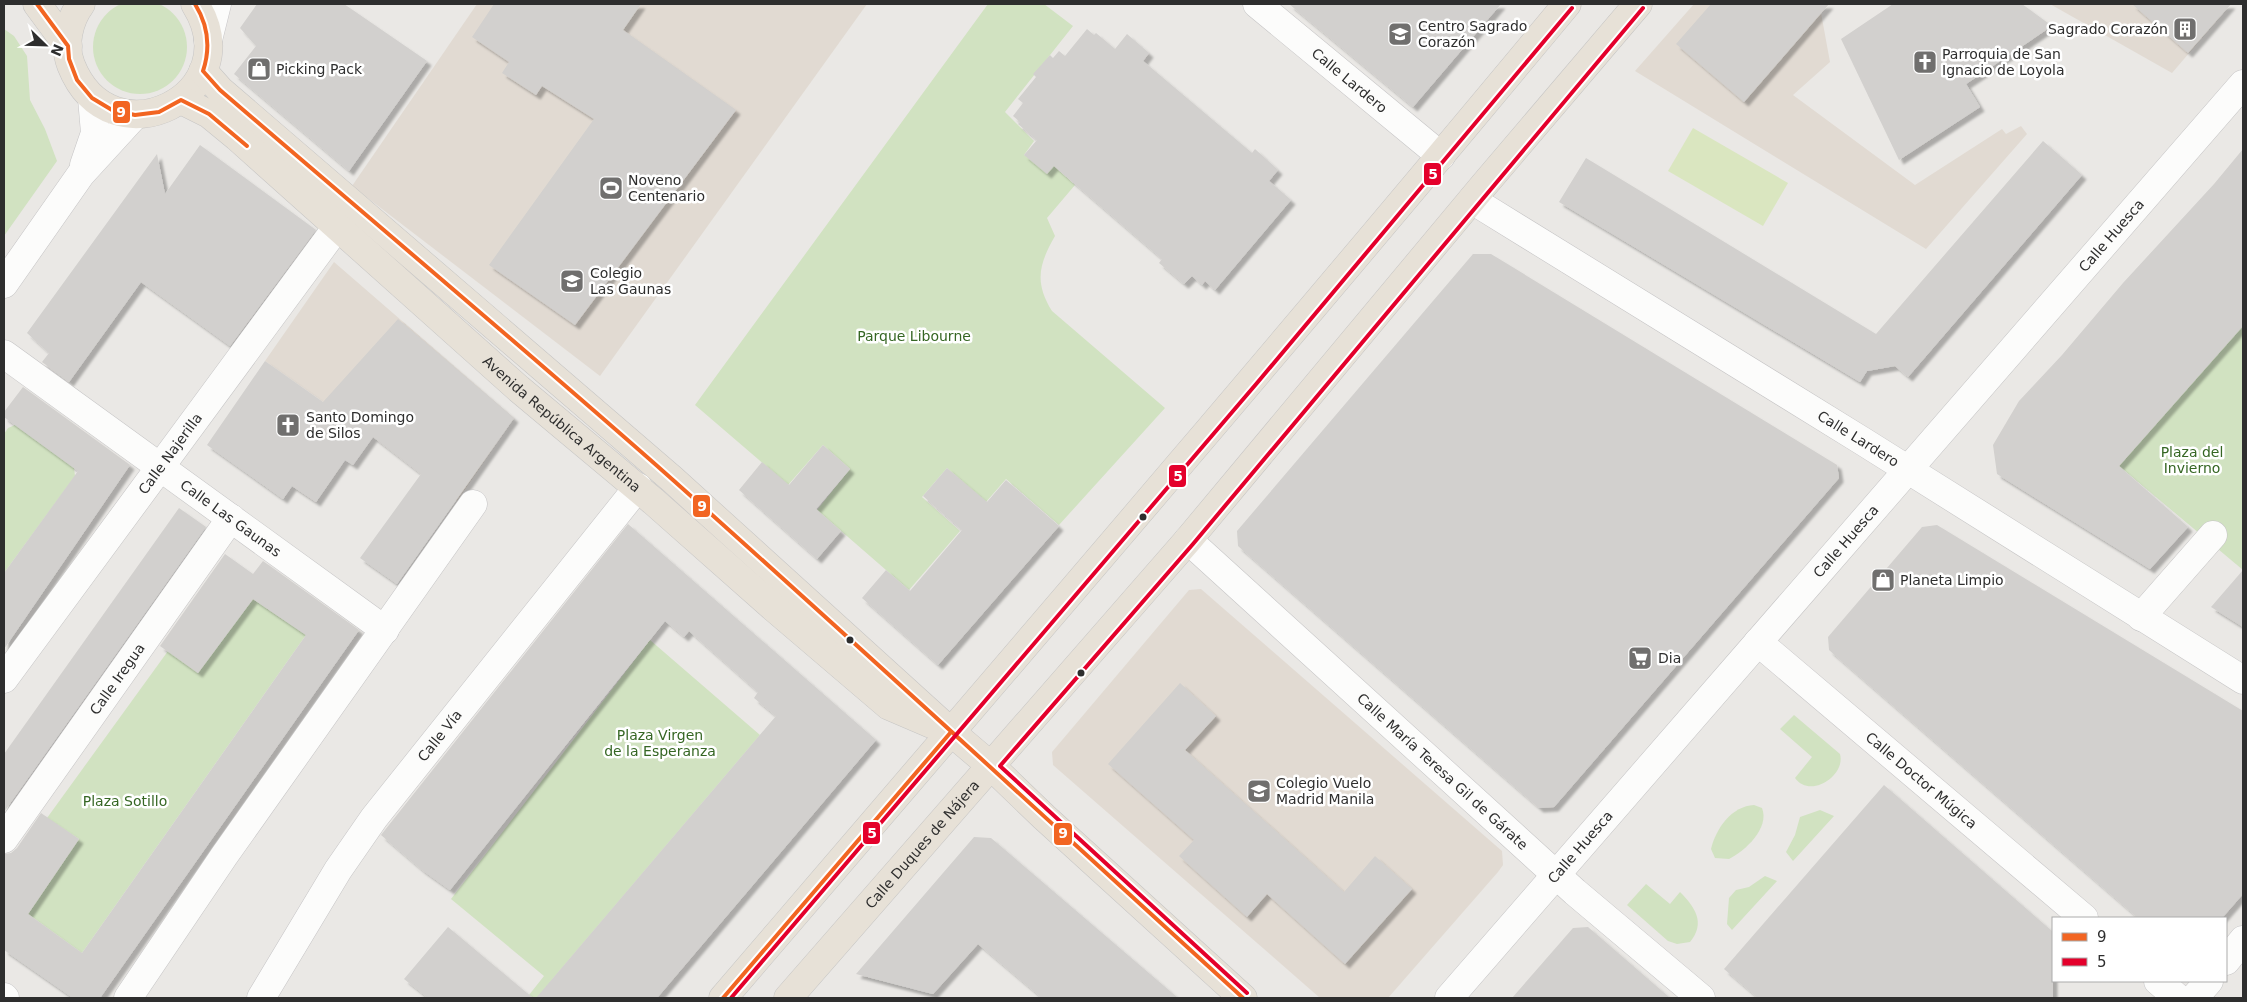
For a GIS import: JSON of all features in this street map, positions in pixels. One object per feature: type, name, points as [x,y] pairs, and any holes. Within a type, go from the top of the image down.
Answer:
[{"type":"main road","points":[[37,4],[68,46]]},
{"type":"main road","points":[[81,4],[74,13],[68,36],[69,59],[77,80],[92,98],[112,110],[135,115],[159,112],[182,100],[196,85],[206,64],[208,40],[204,17],[195,4]]},
{"type":"main road","points":[[722,998],[1441,156],[1567,4]]},
{"type":"main road","name":"Calle Duques de Nájera","points":[[788,998],[1188,540],[1638,4]]},
{"type":"main road","name":"Avenida República Argentina","points":[[203,71],[220,90],[672,479],[991,766],[1049,822],[1242,998]]},
{"type":"main road","name":"Avenida República Argentina","points":[[182,100],[209,114],[519,389],[630,481],[889,706],[951,732]]},
{"type":"street","points":[[208,40],[217,4]]},
{"type":"street","name":"Calle Lardero","points":[[1257,4],[1441,156]]},
{"type":"street","name":"Calle Huesca","points":[[1449,998],[2243,84]]},
{"type":"street","points":[[80,174],[95,133],[92,98]]},
{"type":"street","points":[[4,284],[80,174],[135,115]]},
{"type":"street","name":"Calle Lardero","points":[[1472,200],[2243,680]]},
{"type":"street","name":"Calle Najerilla","points":[[4,679],[159,466],[337,227]]},
{"type":"street","name":"Calle Las Gaunas","points":[[4,354],[385,630]]},
{"type":"street","name":"Calle Vía","points":[[261,998],[338,870],[374,818],[630,481]]},
{"type":"street","points":[[128,998],[224,856],[473,504]]},
{"type":"street","name":"Calle Iregua","points":[[4,839],[231,518]]},
{"type":"street","points":[[2141,617],[2213,535]]},
{"type":"street","name":"Calle María Teresa Gil de Gárate","points":[[1188,540],[1556,875],[1701,998]]},
{"type":"street","name":"Calle Doctor Múgica","points":[[1758,642],[2083,917]]},
{"type":"street","points":[[2227,960],[2243,940]]},
{"type":"street","points":[[2159,982],[2178,998]]},
{"type":"street","points":[[2194,998],[2208,982]]},
{"type":"shaded area","name":"Colegio Las Gaunas","points":[[477,4],[867,4],[600,376],[352,186]]},
{"type":"shaded area","points":[[1694,4],[1829,4],[1821,13],[1830,62],[1793,95],[1915,185],[2002,129],[2006,134],[2021,126],[2027,134],[1926,249],[1635,71]]},
{"type":"shaded area","points":[[2050,4],[2231,4],[2172,73]]},
{"type":"shaded area","points":[[334,262],[514,418],[457,501],[373,437],[265,361]]},
{"type":"shaded area","name":"Colegio Vuelo Madrid Manila","points":[[1201,589],[1502,851],[1503,865],[1498,872],[1388,998],[1320,998],[1053,765],[1052,752],[1189,590]]},
{"type":"green space","points":[[140,0],[158,4],[173,14],[183,29],[187,47],[183,65],[173,80],[158,90],[140,94],[122,90],[107,80],[97,65],[93,47],[97,29],[107,14],[122,4]]},
{"type":"green space","name":"Parque Libourne","points":[[988,4],[1044,4],[1073,26],[1005,112],[1034,141],[1024,155],[1054,166],[1075,185],[1047,218],[1055,236],[1042,264],[1041,282],[1043,291],[1052,311],[1165,408],[1059,525],[1006,479],[986,502],[947,468],[922,497],[960,531],[909,590],[817,510],[850,469],[823,445],[788,485],[695,405]]},
{"type":"green space","points":[[4,29],[14,36],[27,56],[30,100],[45,129],[57,161],[4,236]]},
{"type":"green space","points":[[1693,128],[1788,183],[1763,226],[1668,171]]},
{"type":"green space","name":"Plaza del Invierno","points":[[2243,325],[2243,570],[2119,466]]},
{"type":"green space","points":[[15,425],[74,468],[75,476],[4,573],[4,434],[8,428]]},
{"type":"green space","name":"Plaza Sotillo","points":[[253,599],[306,635],[82,953],[28,914],[79,839],[47,818],[168,651],[198,673]]},
{"type":"green space","name":"Plaza Virgen de la Esperanza","points":[[650,640],[760,735],[550,982],[569,998],[533,998],[529,995],[544,976],[451,899]]},
{"type":"green space","points":[[1794,715],[1840,754],[1838,770],[1825,782],[1809,786],[1801,784],[1795,778],[1812,757],[1780,729]]},
{"type":"green space","points":[[1754,805],[1762,808],[1764,816],[1755,838],[1749,845],[1729,859],[1715,858],[1711,849],[1713,841],[1726,819],[1739,809]]},
{"type":"green space","points":[[1820,810],[1834,816],[1793,861],[1786,852],[1795,835],[1800,817]]},
{"type":"green space","points":[[1765,876],[1777,881],[1732,930],[1727,924],[1729,898],[1736,890],[1749,887]]},
{"type":"green space","points":[[1646,884],[1670,904],[1680,892],[1690,903],[1698,922],[1695,935],[1690,942],[1677,944],[1668,941],[1627,905]]},
{"type":"building","points":[[257,4],[344,4],[427,61],[349,171],[234,74],[256,46],[240,28]]},
{"type":"building","name":"Noveno Centenario","points":[[494,4],[641,4],[623,30],[736,110],[575,325],[489,265],[594,119],[542,86],[536,95],[502,73],[509,62],[472,37]]},
{"type":"building","name":"Centro Sagrado Corazón","points":[[1289,4],[1501,4],[1413,107]]},
{"type":"building","points":[[1711,4],[1829,4],[1744,102],[1676,44]]},
{"type":"building","name":"Parroquia de San Ignacio de Loyola","points":[[1893,4],[2022,4],[2052,26],[1966,84],[1980,107],[1899,160],[1841,39]]},
{"type":"building","name":"Sagrado Corazón","points":[[2132,4],[2231,4],[2188,53]]},
{"type":"building","points":[[1087,29],[1094,35],[1096,33],[1115,49],[1127,34],[1149,53],[1143,61],[1252,153],[1255,149],[1278,170],[1269,181],[1291,200],[1215,290],[1205,281],[1202,285],[1192,276],[1184,284],[1159,263],[1162,259],[1054,166],[1047,174],[1024,155],[1037,140],[1018,124],[1020,122],[1013,116],[1023,103],[1018,99],[1036,77],[1033,74],[1050,55],[1053,58],[1059,51],[1065,56]]},
{"type":"building","points":[[2043,141],[2082,175],[1908,377],[1895,366],[1867,371],[1860,382],[1559,202],[1586,158],[1876,334]]},
{"type":"building","points":[[200,145],[316,230],[230,346],[141,282],[69,382],[42,362],[49,353],[27,333],[157,154],[165,194]]},
{"type":"building","points":[[2243,149],[2243,326],[2119,466],[2188,527],[2150,569],[1997,474],[1993,445],[2019,401],[2062,355],[2123,283],[2214,184]]},
{"type":"building","points":[[1473,254],[1491,254],[1837,465],[1839,478],[1554,807],[1539,808],[1238,546],[1237,531]]},
{"type":"building","points":[[398,319],[514,418],[397,584],[360,558],[421,474],[373,437],[353,465],[345,460],[316,502],[292,486],[283,499],[207,445],[265,361],[323,402]]},
{"type":"building","points":[[23,387],[130,465],[4,649],[4,573],[78,471],[4,417],[4,412]]},
{"type":"building","points":[[823,445],[850,469],[816,509],[841,531],[817,559],[739,490],[762,462],[789,485]]},
{"type":"building","points":[[947,468],[987,502],[1006,480],[1059,526],[938,665],[862,598],[886,570],[910,591],[962,530],[923,496]]},
{"type":"building","points":[[179,508],[206,527],[4,812],[4,754]]},
{"type":"building","points":[[628,524],[876,740],[657,998],[536,998],[776,716],[754,698],[758,692],[689,631],[684,637],[665,621],[450,890],[422,870],[381,835]]},
{"type":"building","points":[[1937,525],[2243,711],[2243,894],[2223,917],[2137,917],[1829,650],[1828,637],[1922,527]]},
{"type":"building","points":[[225,554],[253,574],[263,561],[359,630],[100,998],[73,998],[4,950],[4,854],[11,853],[17,848],[41,813],[79,839],[28,914],[82,953],[306,635],[253,599],[198,673],[160,646]]},
{"type":"building","points":[[2243,570],[2243,627],[2211,607]]},
{"type":"building","points":[[1180,683],[1216,716],[1185,750],[1344,892],[1375,856],[1412,889],[1345,964],[1267,894],[1247,917],[1179,856],[1194,840],[1108,764]]},
{"type":"building","points":[[1884,785],[2052,931],[2053,998],[1758,998],[1724,969]]},
{"type":"building","points":[[974,837],[991,838],[1178,998],[1042,998],[978,944],[933,994],[856,974]]},
{"type":"building","points":[[448,927],[533,998],[428,998],[404,979]]},
{"type":"building","points":[[1588,927],[1670,998],[1512,998],[1573,928]]},
{"type":"transit line","name":"9","points":[[37,4],[68,46],[69,59],[77,80],[92,98],[112,110],[135,115],[159,112],[181,100],[209,114],[247,146]]},
{"type":"transit line","name":"9","points":[[195,4],[203,20],[207,36],[207,53],[203,71],[220,90],[673,480],[888,673],[1243,998]]},
{"type":"transit line","name":"5","points":[[731,998],[1257,383],[1572,8]]},
{"type":"transit line","name":"5","points":[[1247,993],[1000,766],[1193,544],[1643,8]]},
{"type":"transit line","name":"9","points":[[723,998],[951,732]]},
{"type":"place","name":"Sagrado Corazón","points":[[2185,29]]},
{"type":"place","name":"Centro Sagrado Corazón","points":[[1400,34]]},
{"type":"place","name":"Parroquia de San Ignacio de Loyola","points":[[1925,62]]},
{"type":"place","name":"Picking Pack","points":[[259,69]]},
{"type":"place","name":"Noveno Centenario","points":[[611,188]]},
{"type":"place","name":"Colegio Las Gaunas","points":[[572,281]]},
{"type":"place","name":"Santo Domingo de Silos","points":[[288,425]]},
{"type":"place","name":"Planeta Limpio","points":[[1883,580]]},
{"type":"place","name":"Dia","points":[[1640,658]]},
{"type":"place","name":"Colegio Vuelo Madrid Manila","points":[[1259,791]]}]
